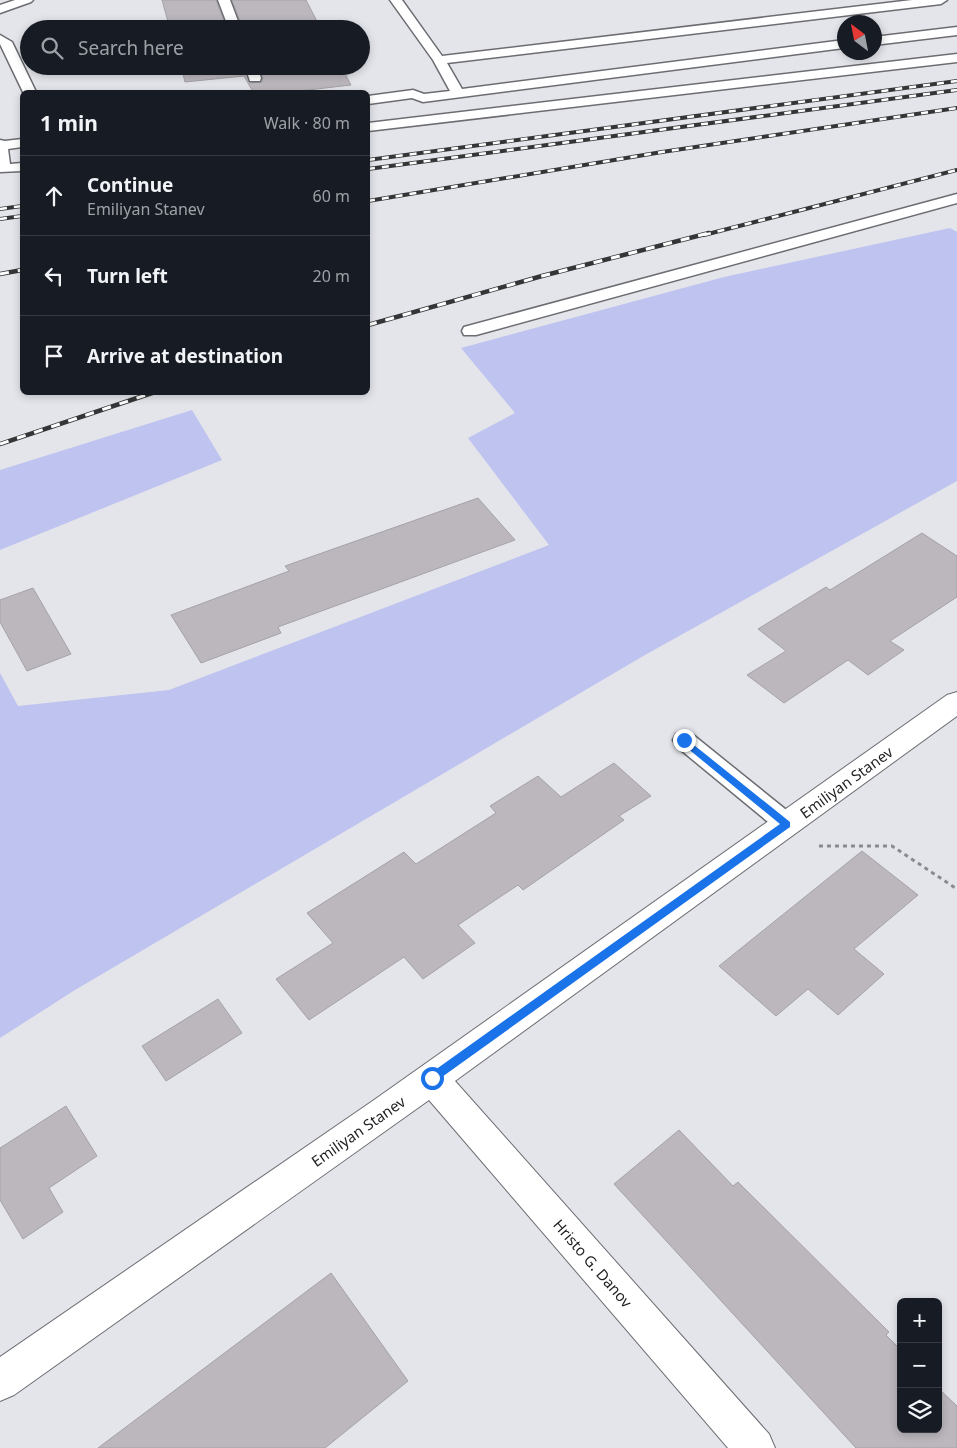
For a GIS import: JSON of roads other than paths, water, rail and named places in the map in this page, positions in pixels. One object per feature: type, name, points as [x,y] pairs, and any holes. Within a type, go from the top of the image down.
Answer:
[{"type":"street","name":"Emiliyan Stanev","points":[[0,1381],[432,1078],[957,702]]},
{"type":"street","name":"Hristo G. Danov","points":[[432,1078],[755,1448]]},
{"type":"lane","points":[[0,9],[27,0]]},
{"type":"lane","points":[[224,0],[232,20]]},
{"type":"lane","points":[[396,0],[439,60],[458,93]]},
{"type":"lane","points":[[439,60],[941,0]]},
{"type":"lane","points":[[705,27],[758,83]]},
{"type":"lane","points":[[882,39],[957,31]]},
{"type":"lane","points":[[0,39],[6,42],[20,71]]},
{"type":"lane","points":[[370,100],[413,94],[423,98],[837,45]]},
{"type":"lane","points":[[370,127],[758,83],[957,58]]},
{"type":"lane","points":[[22,75],[29,90]]},
{"type":"lane","points":[[20,143],[0,145],[4,169],[20,166]]},
{"type":"lane","points":[[470,331],[957,198]]},
{"type":"lane","points":[[684,740],[786,824]]},
{"type":"railway","points":[[370,160],[957,81]]},
{"type":"railway","points":[[370,169],[957,90]]},
{"type":"railway","points":[[370,201],[662,152],[957,108]]},
{"type":"railway","points":[[704,235],[957,170]]},
{"type":"railway","points":[[0,209],[20,206]]},
{"type":"railway","points":[[0,219],[20,216]]},
{"type":"railway","points":[[370,324],[542,276],[709,233]]},
{"type":"railway","points":[[0,274],[20,270]]},
{"type":"railway","points":[[0,444],[146,395]]}]
